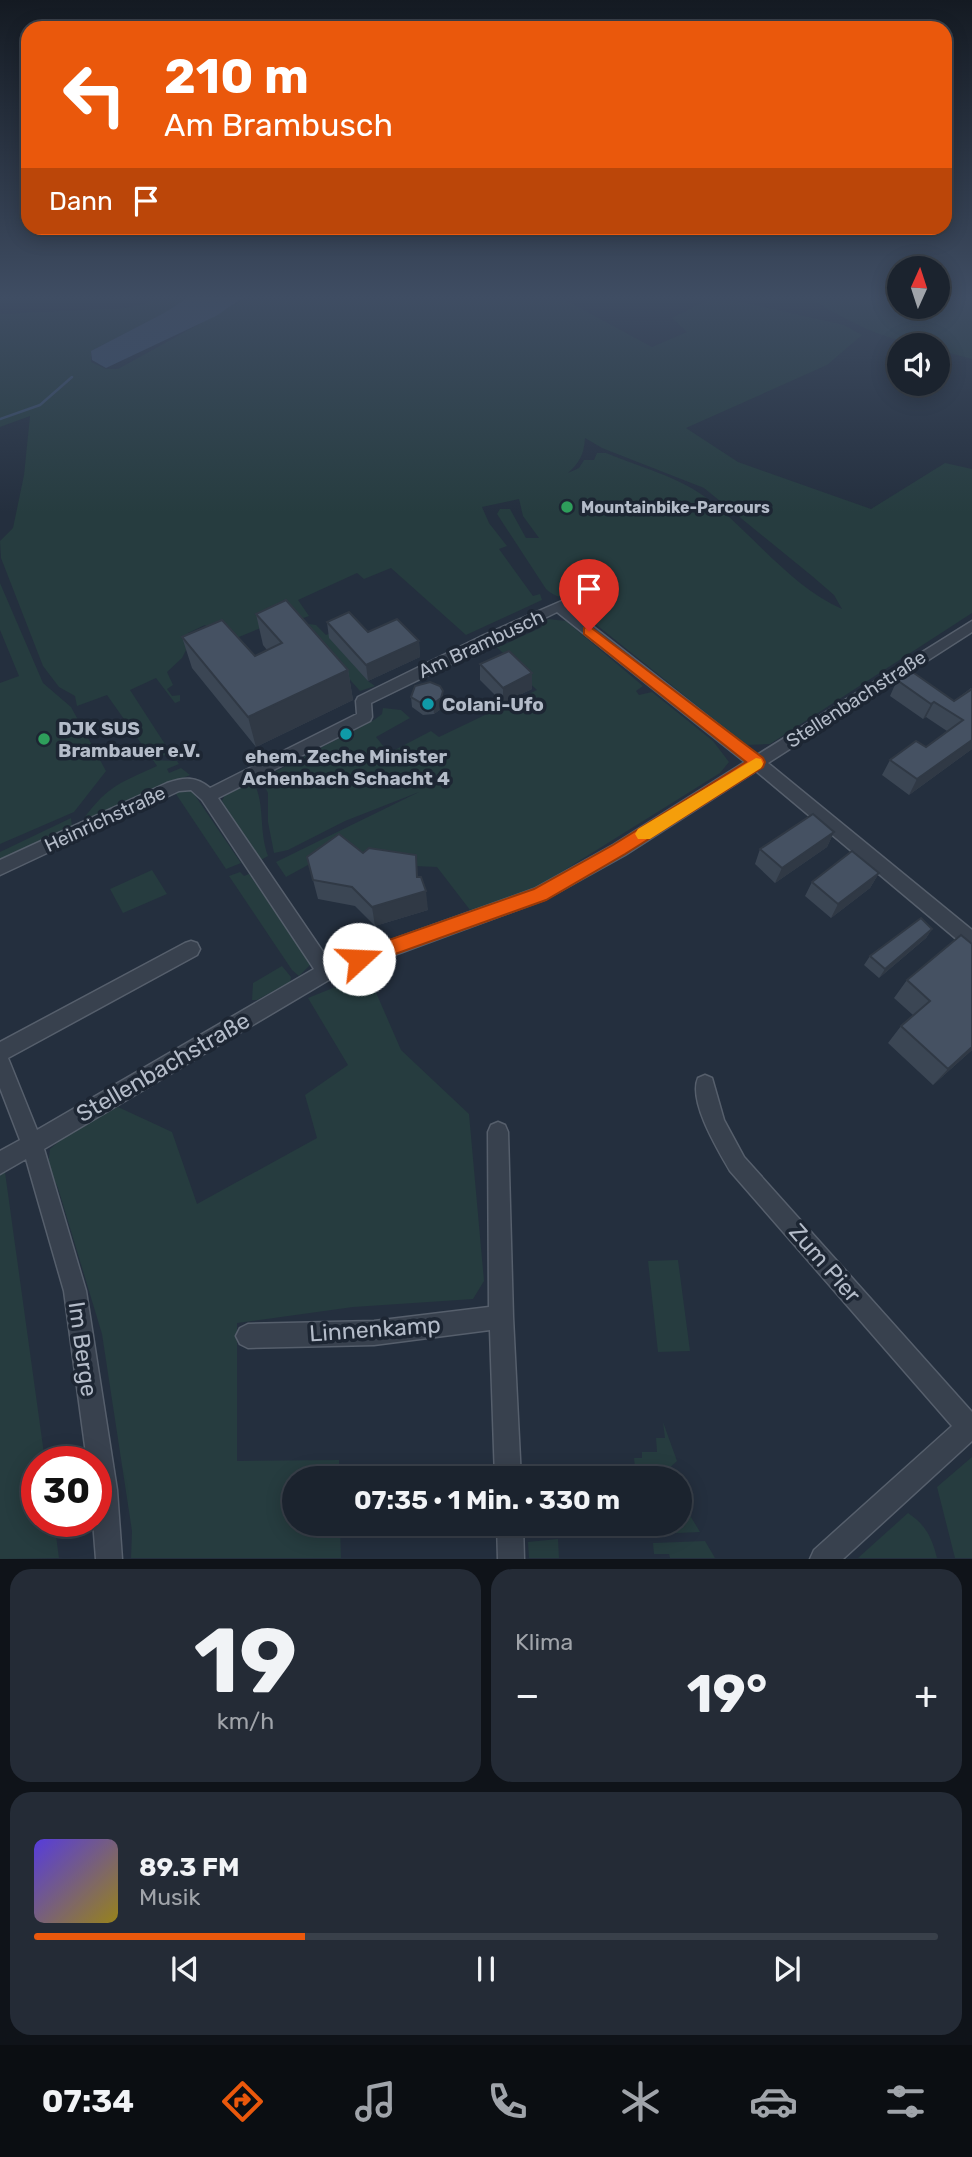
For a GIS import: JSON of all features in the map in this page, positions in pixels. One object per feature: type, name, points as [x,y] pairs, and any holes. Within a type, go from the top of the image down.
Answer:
[{"type":"street","points":[[559,607],[580,597]]},
{"type":"street","name":"Am Brambusch","points":[[208,796],[365,717],[363,701],[489,638],[559,607],[757,762],[972,941]]},
{"type":"street","name":"Stellenbachstraße","points":[[0,1163],[326,972],[540,894],[619,849],[972,625]]},
{"type":"street","name":"Heinrichstraße","points":[[0,867],[185,782],[197,784],[208,796]]},
{"type":"street","points":[[208,796],[326,972]]},
{"type":"street","points":[[0,1052],[191,949]]},
{"type":"street","points":[[0,1062],[32,1144]]},
{"type":"street","name":"Zum Pier","points":[[705,1085],[715,1123],[737,1164],[971,1425],[823,1559]]},
{"type":"street","points":[[498,1132],[501,1317],[507,1466]]},
{"type":"street","name":"Im Berge","points":[[32,1144],[75,1291],[104,1490],[109,1559]]},
{"type":"street","name":"Linnenkamp","points":[[248,1336],[374,1333],[501,1317]]},
{"type":"street","points":[[511,1536],[512,1559]]},
{"type":"green space","points":[[0,368],[821,368],[686,428],[738,462],[871,509],[945,463],[972,469],[972,613],[770,744],[746,745],[578,610],[584,600],[576,594],[557,596],[546,589],[497,514],[500,509],[510,509],[526,538],[539,538],[523,516],[519,499],[482,507],[489,523],[507,546],[499,549],[533,596],[540,594],[542,600],[466,635],[391,568],[364,579],[357,573],[298,600],[309,616],[284,625],[263,627],[229,641],[210,632],[205,625],[188,633],[191,640],[182,658],[167,672],[173,685],[167,689],[172,696],[180,695],[180,701],[175,703],[156,678],[130,690],[172,755],[150,756],[107,695],[77,706],[75,696],[59,687],[43,666],[1,558],[0,541],[13,528],[24,475],[30,416],[0,427]],"holes":[[[585,438],[602,448],[704,488],[834,595],[842,609],[805,587],[709,500],[686,485],[606,453],[597,453],[594,460],[584,460],[579,468],[568,473],[581,457]]]},
{"type":"green space","name":"DJK SUS Brambauer e.V.","points":[[0,583],[43,683],[71,707],[106,771],[74,812],[0,844],[0,683],[19,676],[0,630]]},
{"type":"green space","points":[[548,619],[566,621],[643,686],[636,691],[639,695],[652,692],[713,741],[729,762],[720,773],[531,891],[470,910],[437,867],[392,865],[339,848],[286,877],[276,862],[419,792],[345,821],[288,850],[274,853],[268,822],[268,793],[261,779],[374,720],[382,714],[383,708],[401,710],[410,718],[376,737],[389,753],[431,731],[439,737],[537,690],[508,663],[512,661],[491,642],[495,640],[501,646],[542,627],[539,623]]},
{"type":"green space","points":[[309,624],[316,625],[326,635],[349,625],[368,681],[375,686],[360,691],[306,630]]},
{"type":"green space","points":[[153,760],[177,761],[179,764],[167,769],[169,773],[181,768],[190,775],[124,803],[93,821],[84,818],[101,798],[116,786],[157,766]]},
{"type":"green space","points":[[252,780],[261,806],[263,836],[268,856],[259,861],[222,801],[226,793]]},
{"type":"green space","points":[[182,788],[192,791],[241,863],[226,869],[174,791]]},
{"type":"green space","points":[[71,818],[72,827],[0,860],[0,852]]},
{"type":"green space","points":[[152,870],[167,894],[123,913],[110,889]]},
{"type":"green space","points":[[240,872],[244,876],[249,874],[311,964],[299,976],[292,970],[229,876]]},
{"type":"green space","points":[[282,966],[291,977],[290,982],[257,1000],[252,1000],[253,983]]},
{"type":"green space","points":[[368,974],[401,1050],[469,1114],[484,1281],[473,1299],[353,1307],[237,1323],[237,1461],[339,1460],[339,1466],[282,1466],[282,1536],[340,1536],[341,1558],[131,1558],[132,1531],[102,1334],[58,1188],[48,1166],[50,1149],[69,1133],[118,1107],[172,1132],[197,1204],[317,1138],[305,1095],[348,1065],[308,998]]},
{"type":"green space","points":[[4,1165],[43,1446],[21,1446],[21,1537],[56,1537],[59,1558],[0,1559],[0,1168]]},
{"type":"green space","points":[[678,1260],[690,1351],[658,1352],[648,1261]]},
{"type":"green space","points":[[663,1422],[677,1461],[672,1466],[635,1466],[634,1458],[642,1458],[642,1452],[657,1452],[656,1438],[665,1438]]},
{"type":"green space","points":[[972,1457],[972,1558],[955,1558],[937,1487]]},
{"type":"green space","points":[[908,1513],[927,1532],[937,1558],[858,1558]]},
{"type":"green space","points":[[692,1519],[700,1532],[692,1532]]},
{"type":"green space","points":[[558,1539],[559,1558],[529,1558],[528,1542]]},
{"type":"green space","points":[[705,1541],[715,1558],[670,1558],[669,1554],[654,1554],[653,1543]]},
{"type":"building","points":[[286,600],[348,670],[248,717],[182,637],[222,620],[255,656],[282,643],[256,614]]},
{"type":"building","points":[[349,612],[368,632],[397,619],[419,641],[366,665],[327,622]]},
{"type":"building","points":[[509,651],[532,673],[503,688],[480,664]]},
{"type":"building","points":[[911,671],[954,701],[972,689],[972,740],[917,779],[890,760],[916,741],[926,747],[963,720],[934,702],[931,704],[897,680]]},
{"type":"building","points":[[430,682],[440,686],[443,691],[441,698],[433,704],[423,704],[411,697],[415,686]]},
{"type":"building","points":[[813,814],[834,832],[782,868],[760,849]]},
{"type":"building","points":[[339,834],[363,853],[369,848],[416,855],[417,877],[421,877],[426,891],[372,907],[352,887],[313,880],[307,857]]},
{"type":"building","points":[[852,851],[879,873],[838,904],[812,882]]},
{"type":"building","points":[[921,918],[932,929],[885,969],[870,956]]},
{"type":"building","points":[[961,935],[972,944],[972,1047],[948,1069],[901,1026],[930,1001],[907,980]]},
{"type":"waterway","points":[[0,419],[40,405],[72,377]]},
{"type":"slow traffic","points":[[644,834],[756,764]]},
{"type":"place","name":"Mountainbike-Parcours","points":[[567,507]]},
{"type":"place","name":"Colani-Ufo","points":[[428,704]]},
{"type":"place","name":"ehem. Zeche Minister Achenbach Schacht 4","points":[[346,734]]},
{"type":"place","name":"DJK SUS Brambauer e.V.","points":[[44,739]]},
{"type":"route","points":[[359,959],[540,894],[619,849],[757,762],[589,631]]}]
